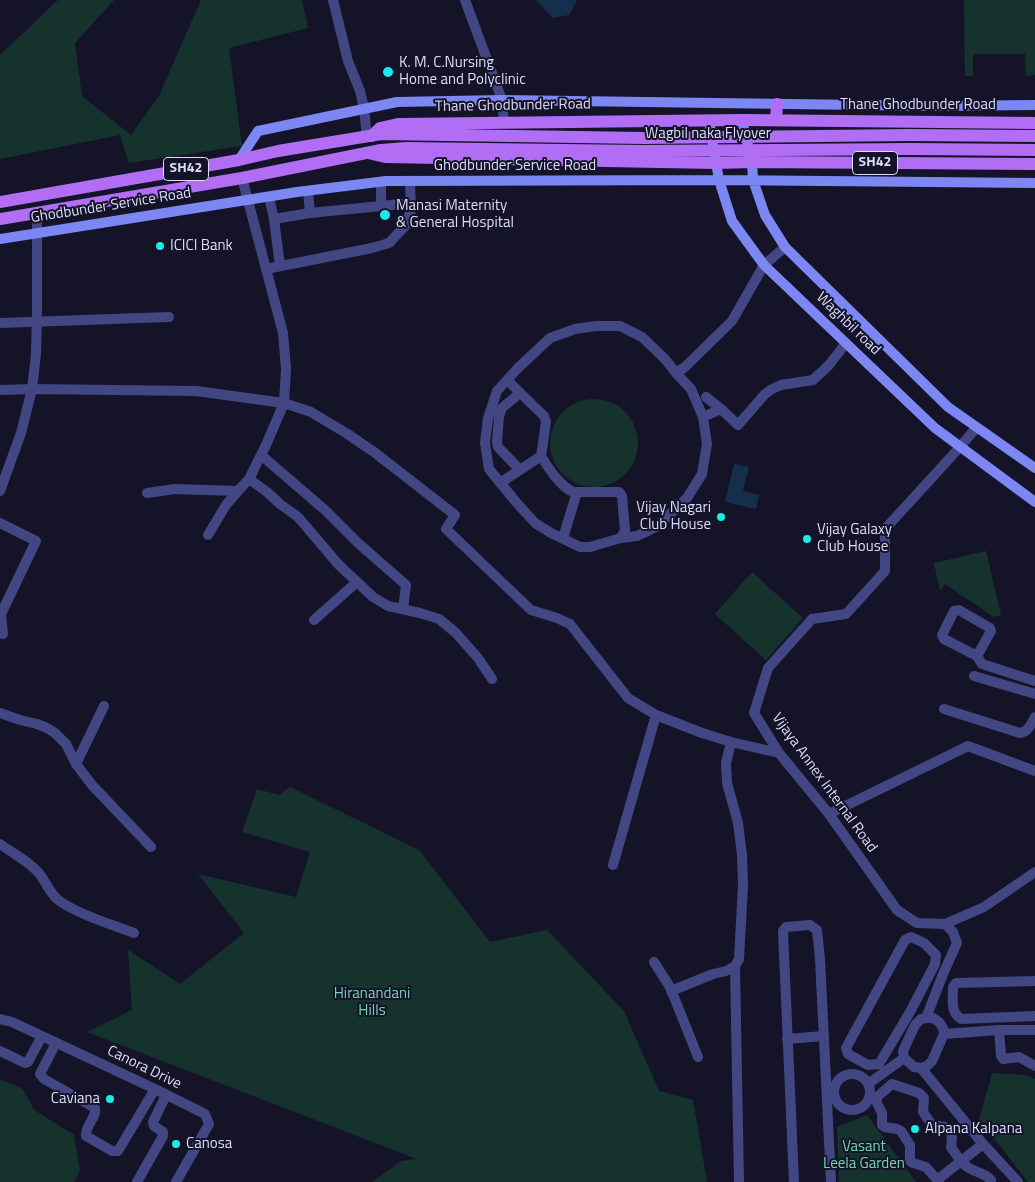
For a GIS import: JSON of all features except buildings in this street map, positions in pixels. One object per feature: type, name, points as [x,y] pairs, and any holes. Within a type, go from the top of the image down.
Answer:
[{"type":"main road","points":[[776,120],[777,104]]},
{"type":"main road","name":"Thane Ghodbunder Road","points":[[0,202],[239,160],[278,151],[373,136],[380,128],[398,124],[742,120],[1035,123]]},
{"type":"main road","name":"Wagbil naka Flyover","points":[[373,136],[643,138],[910,135],[1035,136]]},
{"type":"main road","name":"Wagbil naka Flyover","points":[[368,153],[406,148],[642,151],[1035,150]]},
{"type":"main road","name":"SH42","points":[[0,219],[242,178],[368,153],[385,157],[716,163],[1035,164]]},
{"type":"street","points":[[333,0],[348,61],[360,91],[373,136]]},
{"type":"street","points":[[466,0],[502,100],[504,122]]},
{"type":"street","points":[[239,160],[258,131],[397,102],[502,100],[932,106],[1035,105]]},
{"type":"street","name":"Waghbil road","points":[[742,120],[752,162],[753,180],[765,215],[786,247],[948,407],[1035,468]]},
{"type":"street","name":"Waghbil road","points":[[709,121],[719,180],[732,221],[764,265],[935,428],[1035,502]]},
{"type":"street","points":[[208,535],[226,505],[249,479],[284,402],[286,369],[283,333],[242,178]]},
{"type":"street","name":"Ghodbunder Service Road","points":[[0,239],[308,191],[380,182],[753,180],[1035,183]]},
{"type":"street","points":[[266,269],[389,243],[404,226],[411,210],[410,181]]},
{"type":"street","points":[[380,182],[381,206]]},
{"type":"street","points":[[308,191],[310,212]]},
{"type":"street","points":[[269,197],[280,266]]},
{"type":"street","points":[[274,219],[310,212],[411,203]]},
{"type":"street","points":[[0,491],[3,477],[21,433],[32,389],[37,321],[37,213]]},
{"type":"street","points":[[676,374],[732,322],[764,265],[786,247]]},
{"type":"street","points":[[0,323],[169,317]]},
{"type":"street","points":[[596,326],[620,326],[642,336],[665,359],[676,374],[691,389],[703,417],[707,444],[702,474],[687,498],[656,527],[637,536],[621,538],[590,547],[580,547],[535,523],[489,469],[485,443],[488,418],[497,391],[550,338],[575,329],[596,326]]},
{"type":"street","points":[[706,397],[738,425],[765,394],[772,389],[781,385],[813,380],[829,365],[846,343]]},
{"type":"street","points":[[507,380],[544,416],[546,422],[541,456],[553,474],[569,490],[577,492],[620,492],[625,530],[621,538]]},
{"type":"street","points":[[0,390],[196,391],[284,402],[311,412],[374,452],[455,514],[446,529],[531,610],[570,624],[628,698],[656,715],[702,733],[778,753]]},
{"type":"street","points":[[520,392],[502,408],[499,416],[497,442],[498,447],[520,470]]},
{"type":"street","points":[[703,417],[721,409]]},
{"type":"street","name":"Vijaya Annex Internal Road","points":[[976,428],[885,529],[885,571],[846,614],[812,619],[768,668],[754,713],[778,753],[829,814],[897,910],[917,923],[945,924],[984,907],[1035,872]]},
{"type":"street","points":[[261,455],[325,510],[358,543],[406,585],[403,609]]},
{"type":"street","points":[[500,483],[541,456]]},
{"type":"street","points":[[249,479],[298,517],[338,564],[373,597],[388,606],[420,613],[439,620],[455,632],[478,658],[492,680]]},
{"type":"street","points":[[146,493],[175,490],[238,491]]},
{"type":"street","points":[[562,538],[577,492]]},
{"type":"street","points":[[0,523],[36,541],[1,614],[3,634]]},
{"type":"street","points":[[314,620],[357,582]]},
{"type":"street","points":[[977,656],[991,631],[990,628],[959,610],[954,611],[942,636],[944,639],[977,656],[982,664],[1035,680]]},
{"type":"street","points":[[974,676],[1035,694]]},
{"type":"street","points":[[76,764],[104,706]]},
{"type":"street","points":[[944,709],[1020,733],[1025,732],[1029,728],[1035,717]]},
{"type":"street","points":[[0,713],[37,724],[56,733],[66,744],[76,764],[92,785],[150,847]]},
{"type":"street","points":[[612,864],[656,715]]},
{"type":"street","points":[[732,742],[726,763],[727,783],[738,824],[743,885],[739,959],[735,966],[739,1182]]},
{"type":"street","points":[[829,814],[968,746],[1035,771]]},
{"type":"street","points":[[0,844],[36,870],[59,901],[78,911],[134,933]]},
{"type":"street","points":[[910,1012],[924,1018],[933,1018],[943,1028],[944,1034],[932,1061],[927,1066],[921,1068],[914,1068],[904,1058],[903,1051],[915,1025],[924,1018],[957,943],[953,932],[945,924]]},
{"type":"street","points":[[794,1182],[783,931],[786,927],[810,925],[817,930],[824,1036],[831,1091],[831,1182]]},
{"type":"street","points":[[911,937],[924,943],[936,955],[936,960],[910,1012],[879,1064],[868,1065],[848,1054],[846,1048],[905,940],[911,937]]},
{"type":"street","points":[[654,962],[671,991],[698,1057]]},
{"type":"street","points":[[671,991],[735,966]]},
{"type":"street","points":[[944,1034],[999,1030],[1034,1030],[1034,1016],[961,1019],[953,1011],[952,987],[956,984],[1035,981]]},
{"type":"street","points":[[0,1030],[2,1019]]},
{"type":"street","name":"Canora Drive","points":[[2,1019],[155,1089],[204,1114],[209,1124],[176,1182]]},
{"type":"street","points":[[999,1030],[1004,1059],[1019,1058],[1035,1066]]},
{"type":"street","points":[[0,1051],[25,1064],[28,1062],[42,1036]]},
{"type":"street","points":[[787,1039],[824,1036]]},
{"type":"street","points":[[56,1043],[40,1074],[44,1079],[95,1108],[96,1112],[86,1131],[86,1136],[112,1151],[118,1150],[155,1089]]},
{"type":"street","points":[[868,1084],[904,1058]]},
{"type":"street","points":[[921,1068],[1018,1182]]},
{"type":"street","points":[[849,1074],[863,1078],[868,1084],[870,1092],[868,1100],[856,1110],[840,1106],[831,1091],[842,1078],[849,1074]]},
{"type":"street","points":[[984,1144],[962,1161],[938,1181],[926,1167],[910,1161],[910,1145],[901,1131],[882,1125],[882,1113],[877,1103],[877,1097],[892,1084],[919,1094],[924,1098],[923,1112],[932,1124],[946,1127],[950,1130],[952,1138],[951,1147],[962,1161],[969,1168],[987,1176],[991,1180],[990,1182]]},
{"type":"street","points":[[137,1182],[163,1136],[164,1132],[154,1126],[153,1122],[166,1095]]},
{"type":"green space","points":[[58,0],[114,0],[75,43],[82,96],[131,135],[159,96],[201,0],[302,0],[308,28],[229,48],[242,146],[129,163],[120,135],[0,159],[0,55]]},
{"type":"green space","points":[[964,0],[1035,0],[1035,75],[1026,76],[1025,54],[973,54],[973,76],[965,76]]},
{"type":"green space","points":[[594,399],[611,403],[625,412],[634,426],[638,443],[634,460],[625,474],[611,483],[594,487],[577,483],[563,474],[554,460],[550,443],[554,426],[563,412],[577,403]]},
{"type":"green space","points":[[986,551],[1001,615],[994,617],[945,584],[940,591],[934,563]]},
{"type":"green space","points":[[752,572],[803,618],[766,660],[715,614]]},
{"type":"green space","name":"Hiranandani Hills","points":[[290,787],[419,850],[490,942],[547,930],[624,1011],[659,1091],[693,1100],[707,1182],[372,1182],[401,1161],[417,1159],[87,1032],[132,1010],[128,950],[180,984],[244,933],[198,874],[296,897],[310,852],[242,832],[257,789],[279,795]]},
{"type":"green space","points":[[992,1073],[1025,1075],[1035,1079],[1035,1182],[1028,1182],[979,1119]]},
{"type":"green space","points":[[0,1079],[23,1089],[34,1110],[74,1135],[80,1171],[74,1182],[0,1182]]},
{"type":"green space","name":"Vasant Leela Garden","points":[[867,1115],[916,1182],[839,1182],[837,1127]]},
{"type":"water","points":[[536,0],[577,0],[569,15],[553,18]]},
{"type":"water","points":[[734,464],[749,467],[743,491],[759,495],[756,509],[725,502]]},
{"type":"place","name":"K. M. C.Nursing Home and Polyclinic","points":[[388,72]]},
{"type":"place","name":"Manasi Maternity & General Hospital","points":[[385,215]]},
{"type":"place","name":"ICICI Bank","points":[[160,246]]},
{"type":"place","name":"Vijay Nagari Club House","points":[[721,517]]},
{"type":"place","name":"Vijay Galaxy Club House","points":[[807,539]]},
{"type":"place","name":"Caviana","points":[[110,1099]]},
{"type":"place","name":"Alpana Kalpana","points":[[915,1129]]},
{"type":"place","name":"Canosa","points":[[176,1144]]}]
